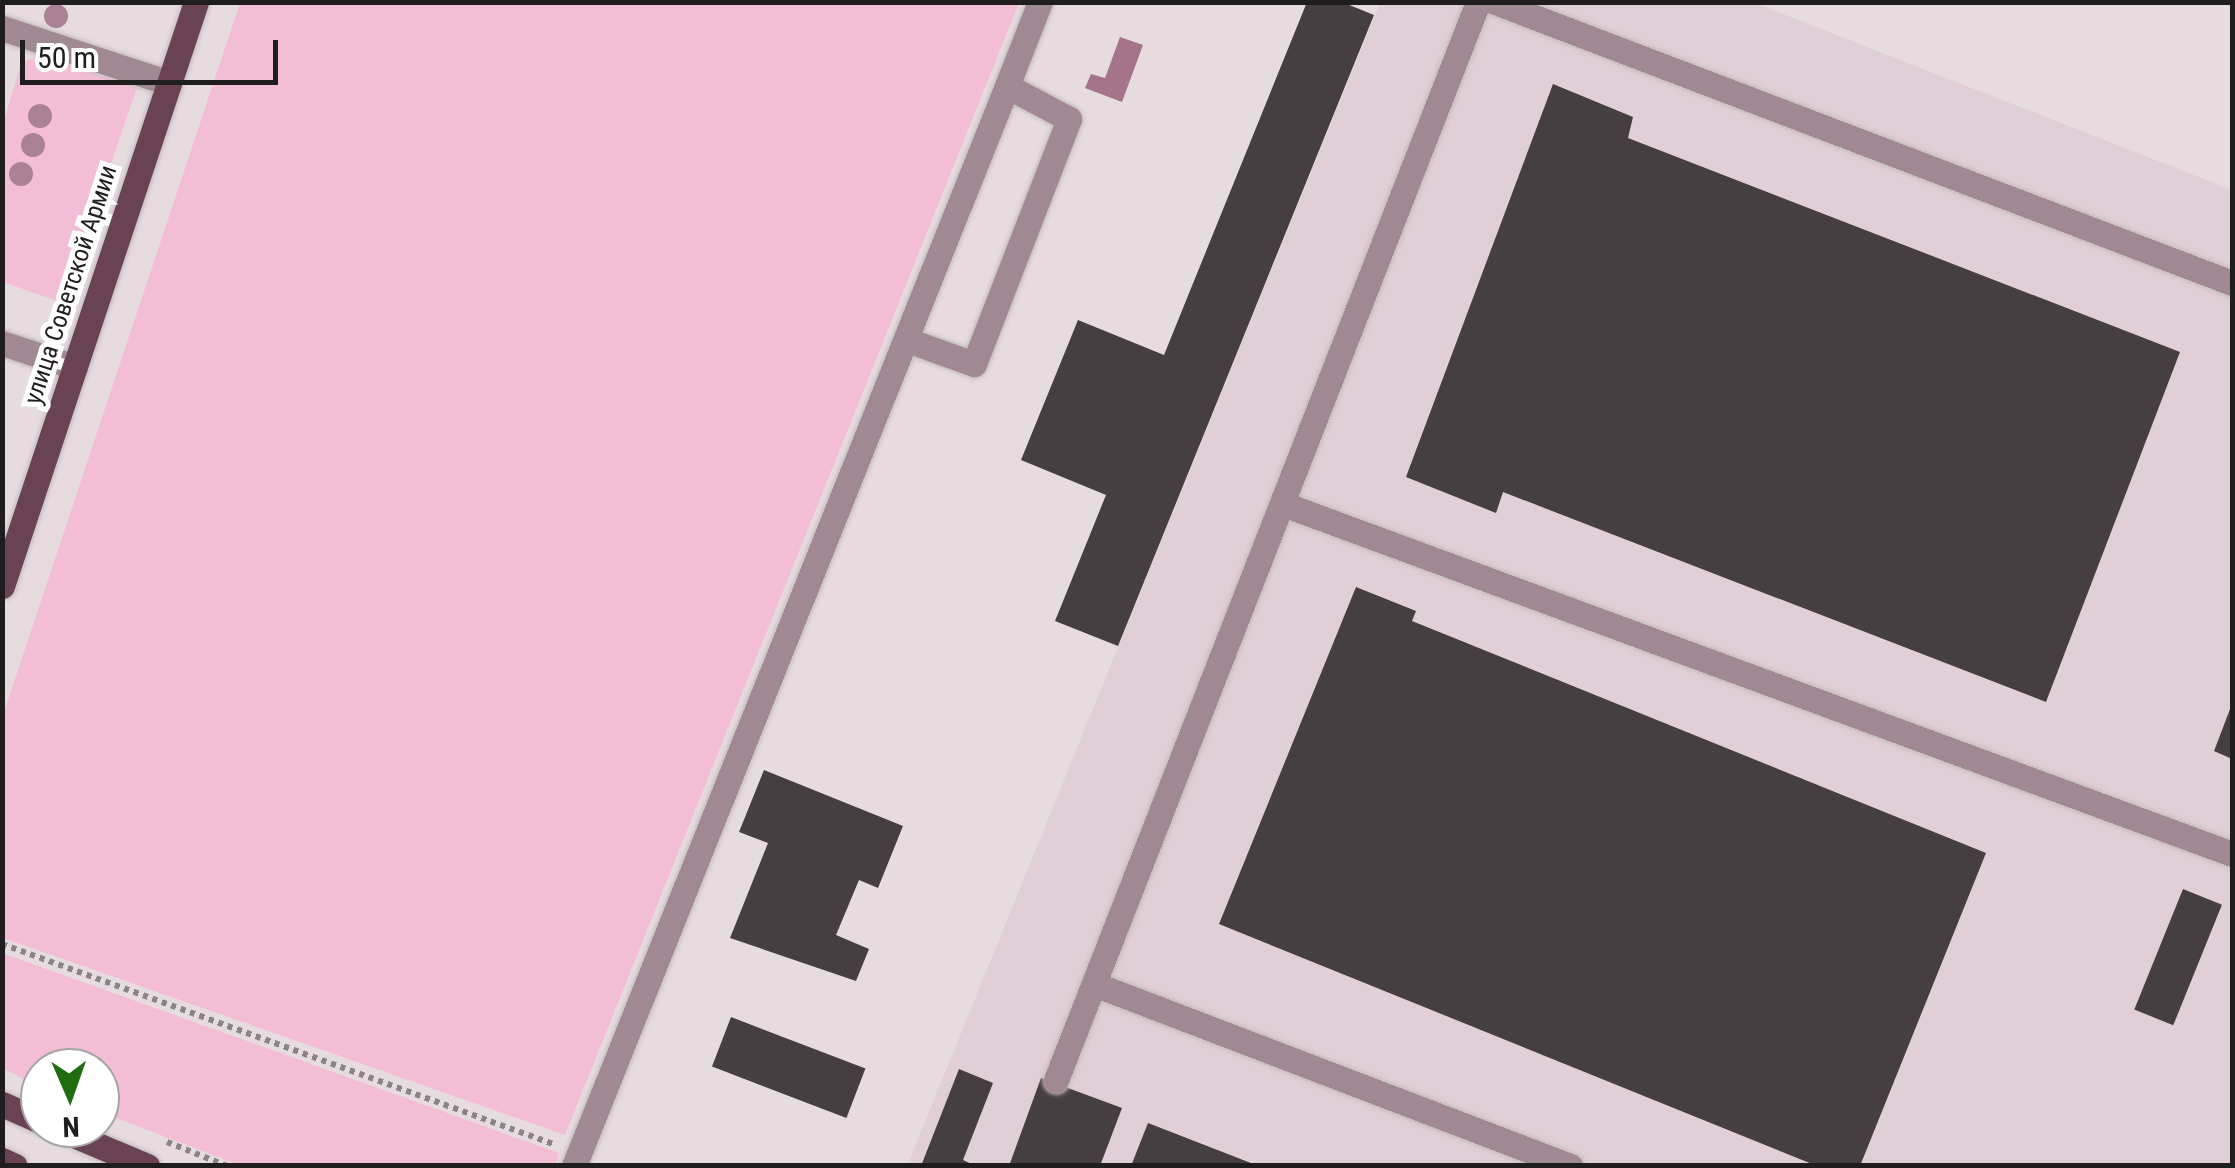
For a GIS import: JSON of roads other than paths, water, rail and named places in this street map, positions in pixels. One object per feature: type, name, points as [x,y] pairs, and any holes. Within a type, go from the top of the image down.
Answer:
[{"type":"main road","name":"улица Советской Армии","points":[[2,586],[196,2]]},
{"type":"main road","points":[[104,1148],[147,1166]]},
{"type":"main road","points":[[2,1160],[15,1166]]},
{"type":"lane","points":[[576,1159],[1040,2]]},
{"type":"lane","points":[[1056,1080],[1478,2]]},
{"type":"lane","points":[[1495,2],[2232,283]]},
{"type":"lane","points":[[2,28],[169,83]]},
{"type":"lane","points":[[907,340],[974,364],[1069,119],[1007,86]]},
{"type":"lane","points":[[2,343],[75,367]]},
{"type":"lane","points":[[1283,504],[2232,854]]},
{"type":"lane","points":[[1094,984],[1570,1166]]}]
